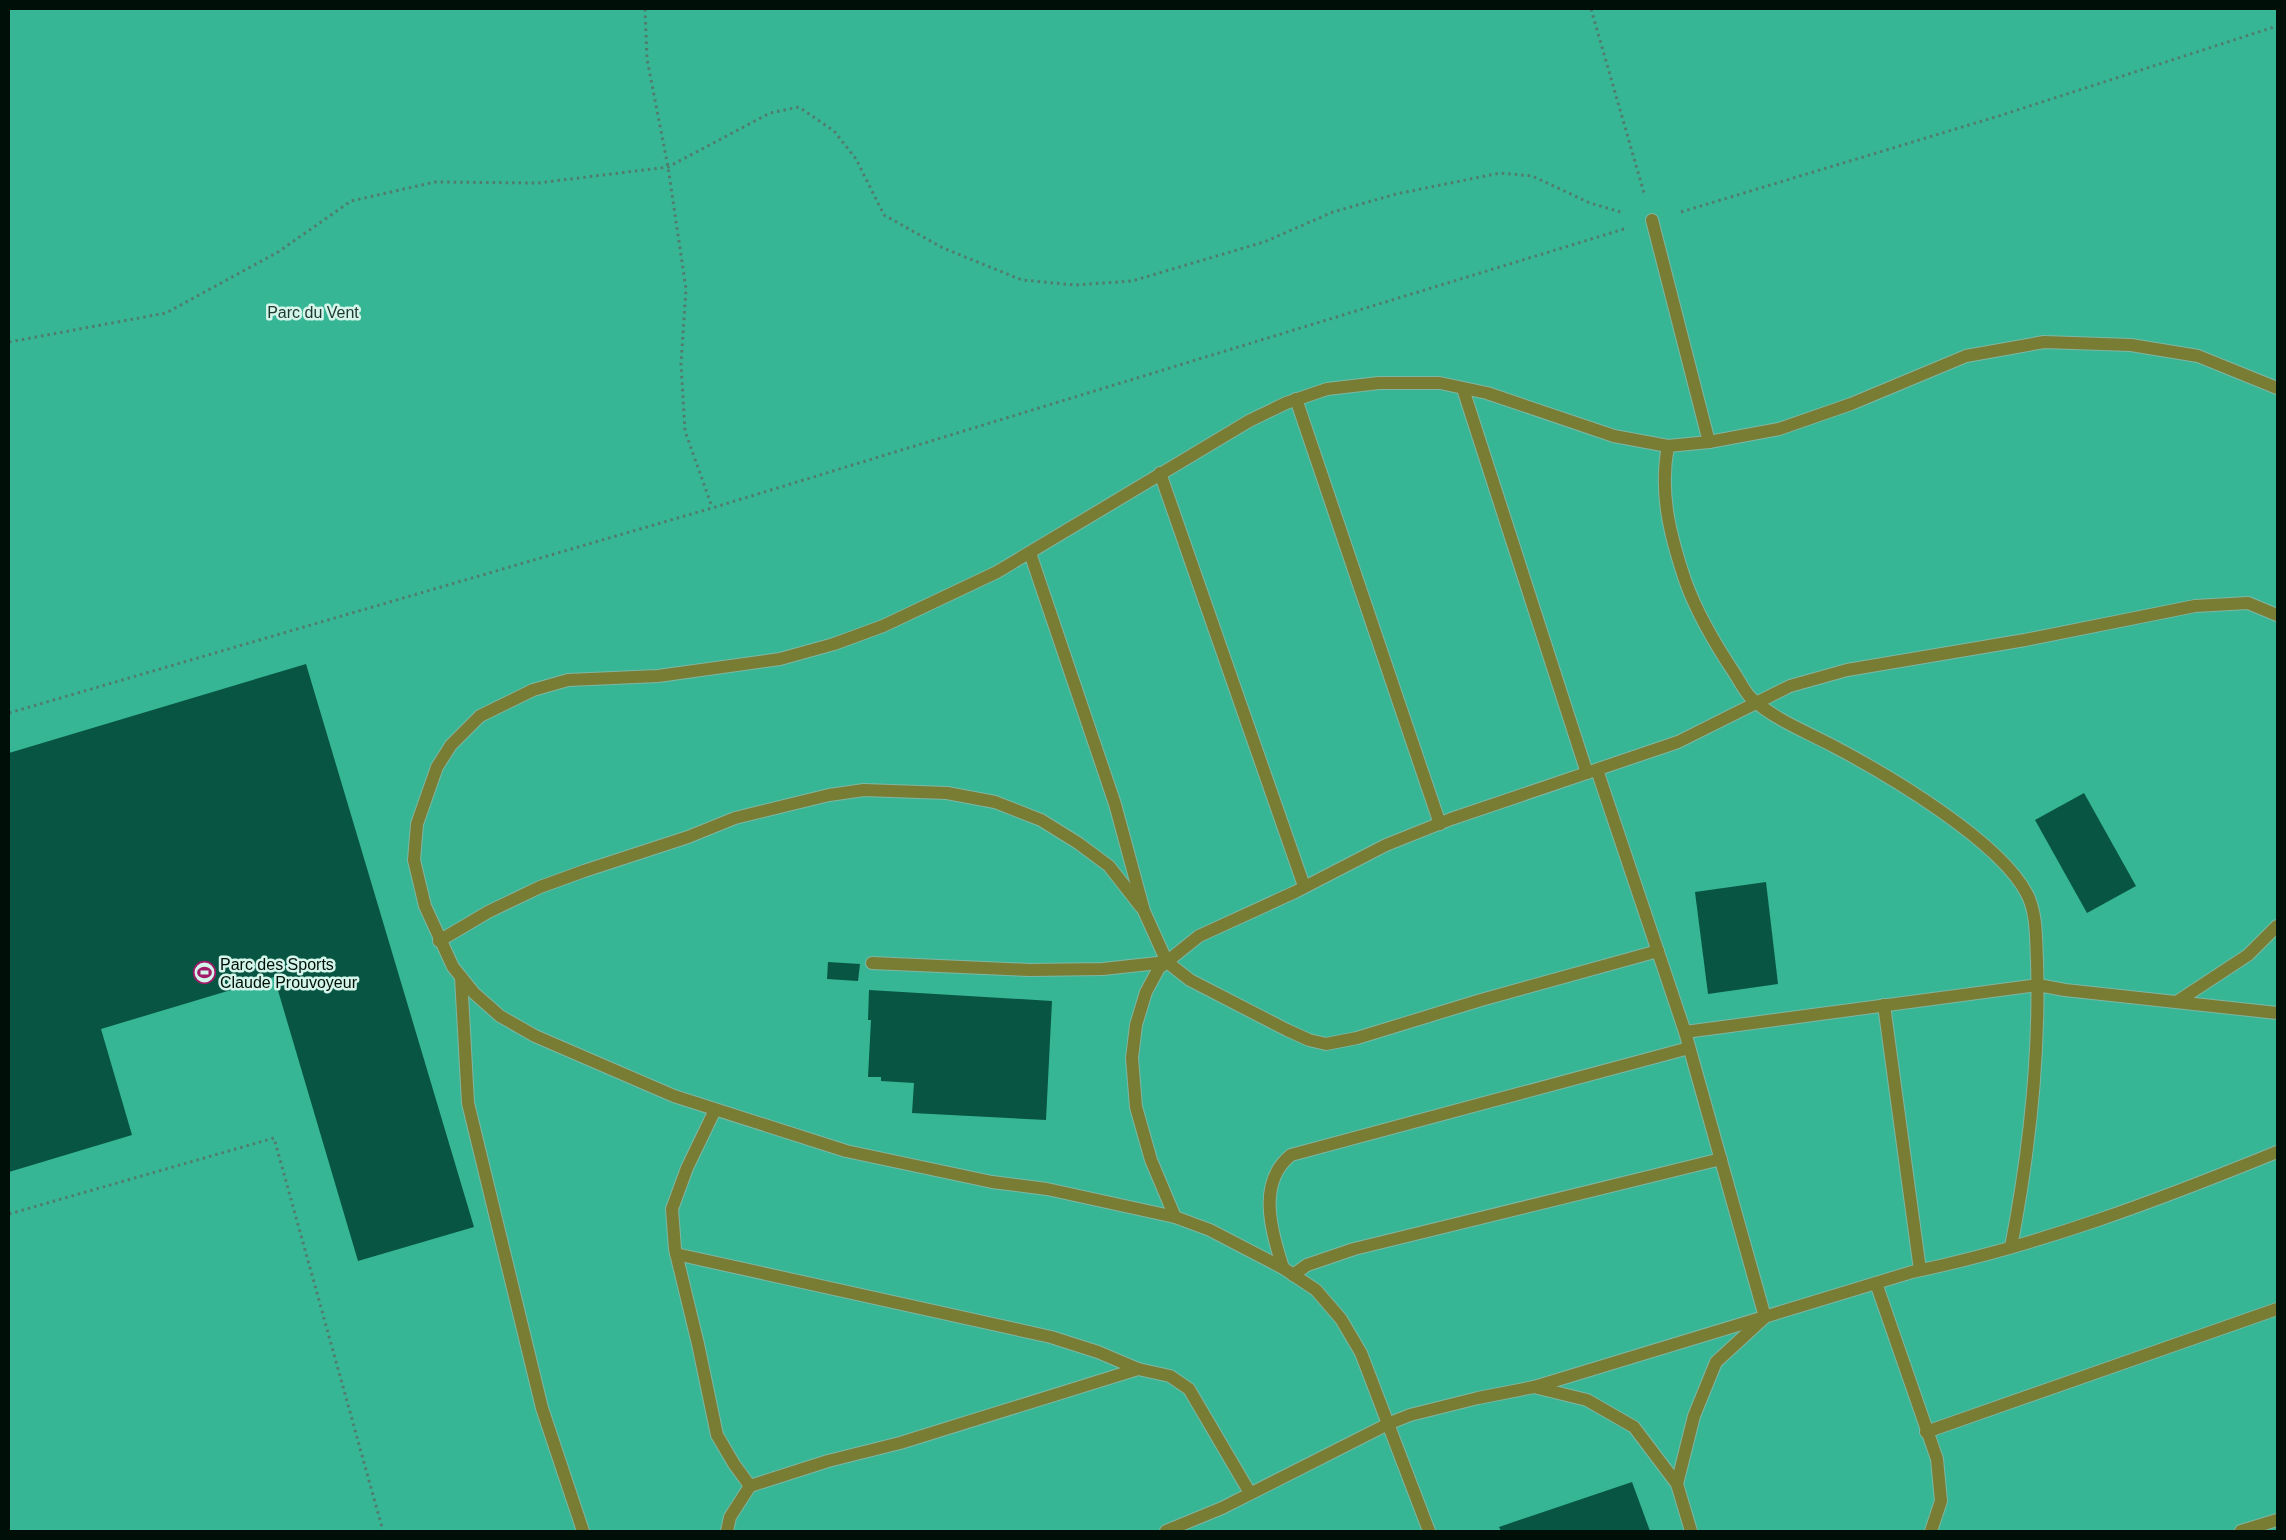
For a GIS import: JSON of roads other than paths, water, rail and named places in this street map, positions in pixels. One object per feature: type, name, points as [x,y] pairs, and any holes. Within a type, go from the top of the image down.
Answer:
[{"type":"lane","points":[[1652,220],[1709,442]]},
{"type":"lane","points":[[1430,1531],[1390,1423],[1361,1353],[1341,1319],[1316,1290],[1288,1271],[1210,1230],[1175,1217],[1047,1190],[992,1182],[846,1151],[715,1110],[674,1096],[535,1036],[500,1016],[474,993],[453,967],[439,941],[425,906],[414,860],[417,824],[437,767],[451,745],[480,716],[533,690],[568,680],[667,675],[780,659],[834,644],[932,604],[997,572],[1248,421],[1296,399],[1327,390],[1380,383],[1440,383],[1487,393],[1614,436],[1668,446],[1709,442],[1779,428],[1851,404],[1966,356],[2044,342],[2131,345],[2198,356],[2277,388]]},
{"type":"lane","points":[[1463,388],[1592,771],[1658,951],[1685,1032],[1766,1317]]},
{"type":"lane","points":[[1296,399],[1440,824]]},
{"type":"lane","points":[[1668,446],[1664,468],[1670,537],[1694,605],[1721,654],[1749,696],[1769,713],[1852,756],[1923,799],[2001,859],[2028,895],[2035,929],[2038,985],[2033,1081],[2025,1176],[2011,1247]]},
{"type":"lane","points":[[1160,473],[1304,886]]},
{"type":"lane","points":[[1030,553],[1115,804],[1144,911],[1167,962],[1190,980],[1237,1006],[1309,1040],[1326,1044],[1366,1035],[1481,1000],[1658,951]]},
{"type":"lane","points":[[1175,1217],[1151,1160],[1136,1107],[1132,1058],[1136,1025],[1146,992],[1159,968],[1199,936],[1386,845],[1440,824],[1678,742],[1790,686],[1847,670],[2025,640],[2195,606],[2248,604],[2277,615]]},
{"type":"lane","points":[[439,941],[488,912],[540,887],[584,871],[688,837],[735,818],[829,795],[864,790],[947,793],[995,802],[1041,820],[1078,843],[1109,866],[1144,911]]},
{"type":"lane","points":[[2178,1001],[2248,955],[2277,926]]},
{"type":"lane","points":[[872,963],[1030,970],[1103,969],[1167,962]]},
{"type":"lane","points":[[461,977],[468,1103],[542,1408],[583,1531]]},
{"type":"lane","points":[[1685,1032],[2038,985],[2066,990],[2178,1001],[2277,1014]]},
{"type":"lane","points":[[1884,1004],[1920,1270]]},
{"type":"lane","points":[[1288,1271],[1272,1231],[1269,1213],[1271,1188],[1280,1164],[1291,1155],[1689,1048]]},
{"type":"lane","points":[[715,1110],[687,1168],[672,1209],[676,1254],[698,1344],[717,1435],[750,1486]]},
{"type":"lane","points":[[1166,1531],[1222,1508],[1390,1423],[1410,1415],[1478,1398],[1534,1387],[1920,1270],[2011,1247],[2192,1186],[2277,1152]]},
{"type":"lane","points":[[1288,1271],[1354,1249],[1721,1159]]},
{"type":"lane","points":[[676,1254],[1051,1337],[1098,1352],[1138,1369],[1170,1376],[1190,1389],[1250,1493]]},
{"type":"lane","points":[[1876,1283],[1901,1349],[1926,1432],[1937,1459],[1941,1501],[1931,1531]]},
{"type":"lane","points":[[1926,1432],[2277,1309]]},
{"type":"lane","points":[[1677,1484],[1694,1416],[1716,1362],[1766,1317]]},
{"type":"lane","points":[[727,1531],[730,1517],[750,1486],[828,1461],[900,1443],[1138,1369]]},
{"type":"lane","points":[[1534,1387],[1587,1400],[1634,1427],[1677,1484],[1691,1531]]},
{"type":"lane","points":[[2241,1531],[2277,1520]]},
{"type":"place","name":"Parc des Sports Claude Prouvoyeur","points":[[204,973]]},
{"type":"park label","name":"Parc du Vent","points":[[313,312]]}]
